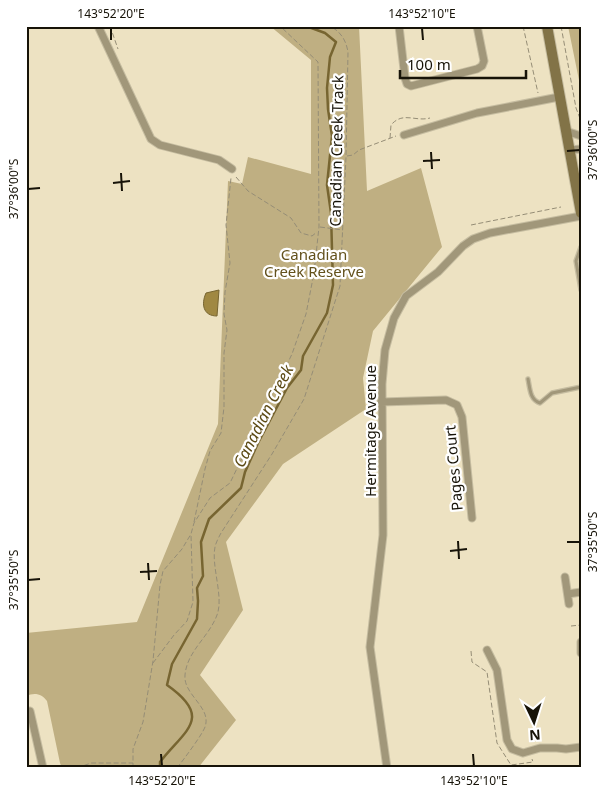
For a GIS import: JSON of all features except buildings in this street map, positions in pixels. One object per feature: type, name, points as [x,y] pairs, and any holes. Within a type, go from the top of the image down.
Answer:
[{"type":"main road","points":[[545,26],[581,214]]},
{"type":"street","points":[[98,26],[151,140],[160,145],[219,160],[232,169]]},
{"type":"street","points":[[399,26],[405,78],[408,85],[412,86],[477,69],[482,66],[484,61],[477,26]]},
{"type":"street","points":[[404,135],[477,113],[559,97]]},
{"type":"street","points":[[566,131],[581,136]]},
{"type":"street","points":[[569,150],[581,149]]},
{"type":"street","name":"Hermitage Avenue","points":[[387,768],[370,647],[383,535],[381,402],[384,359],[389,332],[397,311],[408,294],[438,272],[463,246],[477,237],[581,214]]},
{"type":"street","name":"Pages Court","points":[[381,402],[446,400],[457,405],[462,417],[472,518]]},
{"type":"street","points":[[565,577],[569,604]]},
{"type":"street","points":[[568,594],[581,592]]},
{"type":"street","points":[[581,642],[581,653]]},
{"type":"street","points":[[487,650],[497,670],[507,740],[510,748],[515,752],[523,753],[540,748],[581,747]]},
{"type":"street","points":[[30,711],[43,768]]},
{"type":"lane","points":[[581,247],[576,258],[576,268],[581,290]]},
{"type":"lane","points":[[528,379],[532,397],[535,402],[540,403],[552,393],[581,387]]},
{"type":"path","points":[[194,523],[210,498],[230,483],[292,354],[306,314],[314,272],[319,231],[318,62],[280,26]]},
{"type":"path","name":"Canadian Creek Track","points":[[177,768],[205,726],[206,718],[204,711],[188,692],[185,679],[188,661],[217,615],[218,594],[215,547],[221,533],[272,454],[304,399],[340,286],[344,230],[348,52],[342,36],[330,26]]},
{"type":"path","points":[[523,26],[527,50],[531,58],[539,92],[531,94]]},
{"type":"path","points":[[561,26],[576,108],[581,121]]},
{"type":"path","points":[[390,138],[391,125],[398,119],[404,117],[421,120],[436,117]]},
{"type":"path","points":[[346,157],[353,156],[359,150],[390,138],[404,135]]},
{"type":"path","points":[[133,768],[133,749],[143,722],[153,664],[163,571],[182,549],[191,534],[210,451],[221,433],[224,407],[224,353],[227,330],[224,300],[230,263],[226,225],[232,169]]},
{"type":"path","points":[[237,179],[248,191],[291,218],[301,233],[312,236],[319,231]]},
{"type":"path","points":[[471,225],[561,207]]},
{"type":"path","points":[[319,227],[344,230]]},
{"type":"path","points":[[153,664],[174,635],[187,621],[194,602],[191,534]]},
{"type":"path","points":[[571,626],[581,625]]},
{"type":"path","points":[[76,768],[91,763],[133,763]]},
{"type":"green space","name":"Canadian Creek Reserve","points":[[270,26],[359,26],[367,191],[421,168],[442,247],[373,331],[363,378],[366,409],[283,464],[226,542],[243,610],[200,675],[236,720],[198,768],[62,768],[47,701],[38,694],[26,696],[26,633],[137,622],[218,424],[228,181],[242,184],[248,157],[311,174],[311,60]]},
{"type":"green space","points":[[568,26],[581,26],[581,90]]},
{"type":"shaded area","points":[[219,290],[217,316],[206,312],[204,309],[204,297],[206,293]]},
{"type":"waterway","name":"Canadian Creek","points":[[160,768],[160,762],[186,732],[192,715],[189,706],[181,696],[167,685],[172,664],[197,619],[197,588],[203,576],[201,542],[209,519],[241,488],[245,472],[258,443],[287,388],[301,370],[303,356],[327,313],[333,285],[331,213],[327,185],[332,136],[327,88],[330,57],[336,42],[325,33],[306,26]]}]
